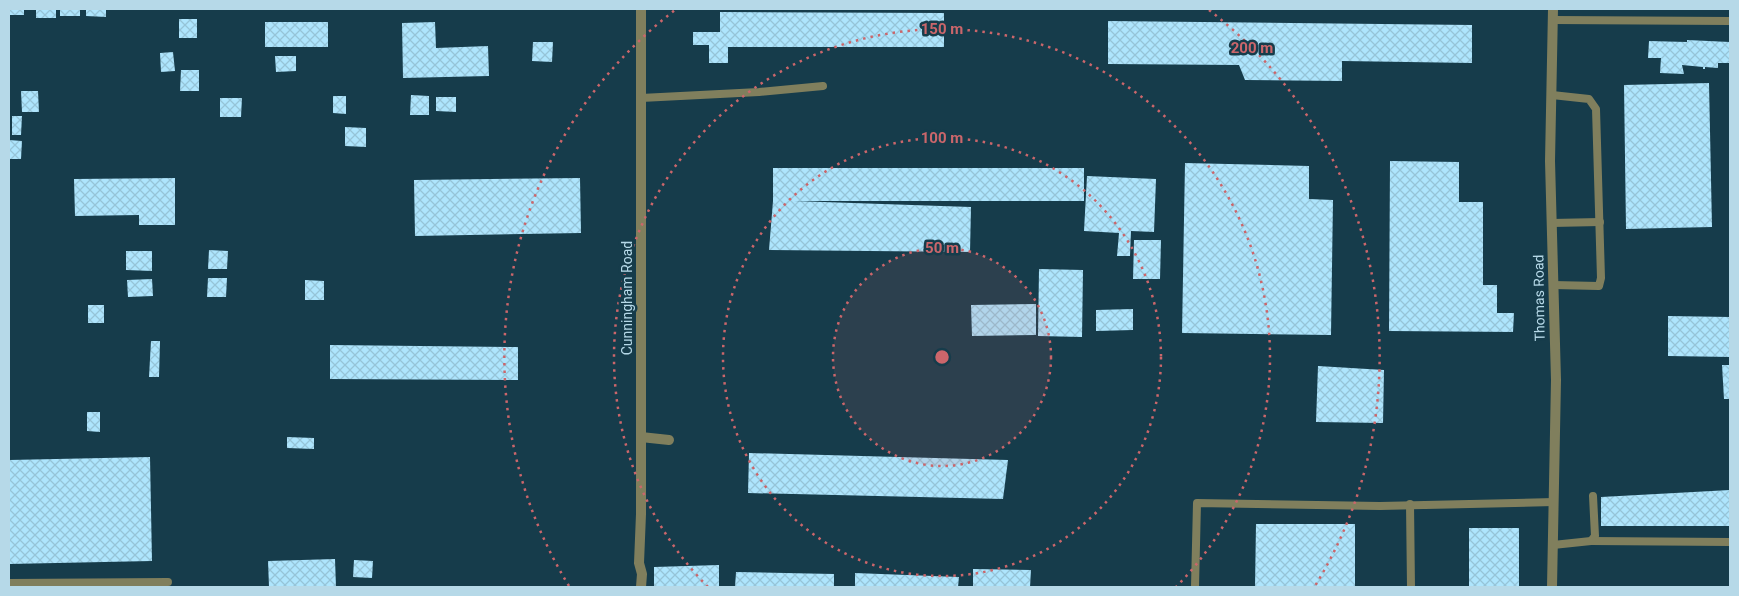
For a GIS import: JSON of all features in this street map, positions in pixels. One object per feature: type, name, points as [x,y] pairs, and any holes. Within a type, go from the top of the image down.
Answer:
[{"type":"street","name":"Cunningham Road","points":[[641,9],[641,514],[639,563],[642,574],[641,587]]},
{"type":"street","name":"Thomas Road","points":[[1552,587],[1556,380],[1550,161],[1553,9]]},
{"type":"street","points":[[641,437],[669,440]]},
{"type":"lane","points":[[1553,20],[1730,20]]},
{"type":"lane","points":[[641,98],[759,92],[822,86]]},
{"type":"lane","points":[[1552,95],[1589,99],[1596,109],[1601,278],[1600,286],[1553,285]]},
{"type":"lane","points":[[1552,223],[1600,222]]},
{"type":"lane","points":[[1591,541],[1595,536],[1593,496]]},
{"type":"lane","points":[[1195,587],[1196,503],[1380,506],[1554,502]]},
{"type":"lane","points":[[1410,504],[1411,587]]},
{"type":"lane","points":[[1553,545],[1591,541],[1730,542]]},
{"type":"lane","points":[[9,583],[78,585],[168,582]]},
{"type":"building","points":[[9,9],[24,9],[24,15],[9,15]]},
{"type":"building","points":[[36,9],[56,9],[56,18],[36,18]]},
{"type":"building","points":[[60,9],[80,9],[80,16],[60,16]]},
{"type":"building","points":[[86,9],[106,9],[106,17],[86,16]]},
{"type":"building","points":[[720,12],[944,13],[944,47],[728,47],[728,63],[709,63],[709,45],[693,45],[693,32],[720,32]]},
{"type":"building","points":[[179,19],[197,19],[197,38],[179,38]]},
{"type":"building","points":[[1108,21],[1472,25],[1472,63],[1342,61],[1342,81],[1245,80],[1239,65],[1108,64]]},
{"type":"building","points":[[265,22],[328,22],[328,47],[265,47]]},
{"type":"building","points":[[435,22],[436,48],[488,46],[489,76],[403,78],[402,23]]},
{"type":"building","points":[[1687,40],[1730,42],[1730,63],[1718,63],[1718,68],[1705,67],[1705,69],[1703,67],[1682,65],[1684,74],[1660,73],[1661,58],[1648,58],[1649,41],[1687,42]]},
{"type":"building","points":[[533,42],[553,42],[552,62],[532,61]]},
{"type":"building","points":[[173,52],[175,71],[161,72],[160,53]]},
{"type":"building","points":[[275,56],[296,56],[296,71],[276,72]]},
{"type":"building","points":[[181,70],[199,70],[199,91],[180,91]]},
{"type":"building","points":[[1709,83],[1712,227],[1626,229],[1624,85]]},
{"type":"building","points":[[21,91],[38,91],[39,112],[22,112]]},
{"type":"building","points":[[411,95],[429,96],[429,115],[410,115]]},
{"type":"building","points":[[333,96],[346,96],[346,114],[333,113]]},
{"type":"building","points":[[436,97],[456,97],[456,112],[436,111]]},
{"type":"building","points":[[220,98],[242,98],[241,117],[220,117]]},
{"type":"building","points":[[12,116],[22,116],[21,135],[12,135]]},
{"type":"building","points":[[345,127],[366,128],[366,147],[345,146]]},
{"type":"building","points":[[9,140],[22,141],[21,159],[9,159]]},
{"type":"building","points":[[1390,161],[1459,162],[1459,202],[1483,202],[1483,285],[1497,285],[1497,313],[1514,313],[1513,332],[1389,331]]},
{"type":"building","points":[[1185,163],[1309,166],[1309,199],[1333,200],[1331,335],[1182,333]]},
{"type":"building","points":[[773,168],[1084,168],[1084,201],[794,201],[971,207],[970,252],[769,250],[773,201]]},
{"type":"building","points":[[1087,176],[1156,179],[1154,232],[1131,231],[1130,256],[1117,256],[1119,233],[1084,231]]},
{"type":"building","points":[[175,178],[175,225],[139,225],[139,215],[75,216],[74,179]]},
{"type":"building","points":[[580,178],[581,233],[415,236],[414,180]]},
{"type":"building","points":[[1134,240],[1161,240],[1160,279],[1133,279]]},
{"type":"building","points":[[209,250],[228,251],[227,269],[208,269]]},
{"type":"building","points":[[126,251],[152,251],[152,271],[126,270]]},
{"type":"building","points":[[1039,269],[1083,270],[1082,337],[1038,336]]},
{"type":"building","points":[[208,278],[227,278],[226,297],[207,297]]},
{"type":"building","points":[[152,279],[153,296],[128,297],[127,280]]},
{"type":"building","points":[[305,280],[324,281],[324,300],[305,300]]},
{"type":"building","points":[[1036,304],[1036,335],[972,336],[971,305]]},
{"type":"building","points":[[88,305],[104,305],[104,323],[88,323]]},
{"type":"building","points":[[1133,309],[1133,330],[1096,331],[1096,310]]},
{"type":"building","points":[[1668,316],[1730,317],[1730,357],[1668,356]]},
{"type":"building","points":[[151,341],[160,341],[159,377],[149,377]]},
{"type":"building","points":[[330,345],[518,347],[518,380],[330,379]]},
{"type":"building","points":[[1722,365],[1730,365],[1730,399],[1724,399]]},
{"type":"building","points":[[1318,366],[1384,370],[1383,423],[1316,422]]},
{"type":"building","points":[[87,412],[100,412],[100,432],[87,431]]},
{"type":"building","points":[[287,437],[314,438],[314,449],[287,448]]},
{"type":"building","points":[[749,453],[1008,460],[1003,499],[748,493]]},
{"type":"building","points":[[150,457],[152,561],[9,564],[9,460]]},
{"type":"building","points":[[1730,490],[1730,526],[1601,526],[1601,497]]},
{"type":"building","points":[[1256,524],[1355,524],[1355,587],[1255,587]]},
{"type":"building","points":[[1469,528],[1519,528],[1519,587],[1469,587]]},
{"type":"building","points":[[335,559],[336,587],[269,587],[268,561]]},
{"type":"building","points":[[354,560],[373,561],[372,578],[353,577]]},
{"type":"building","points":[[719,565],[719,587],[654,587],[654,567]]},
{"type":"building","points":[[973,569],[1031,570],[1030,587],[973,587]]},
{"type":"building","points":[[736,572],[834,574],[834,587],[735,587]]},
{"type":"building","points":[[855,573],[959,577],[958,587],[855,587]]}]
